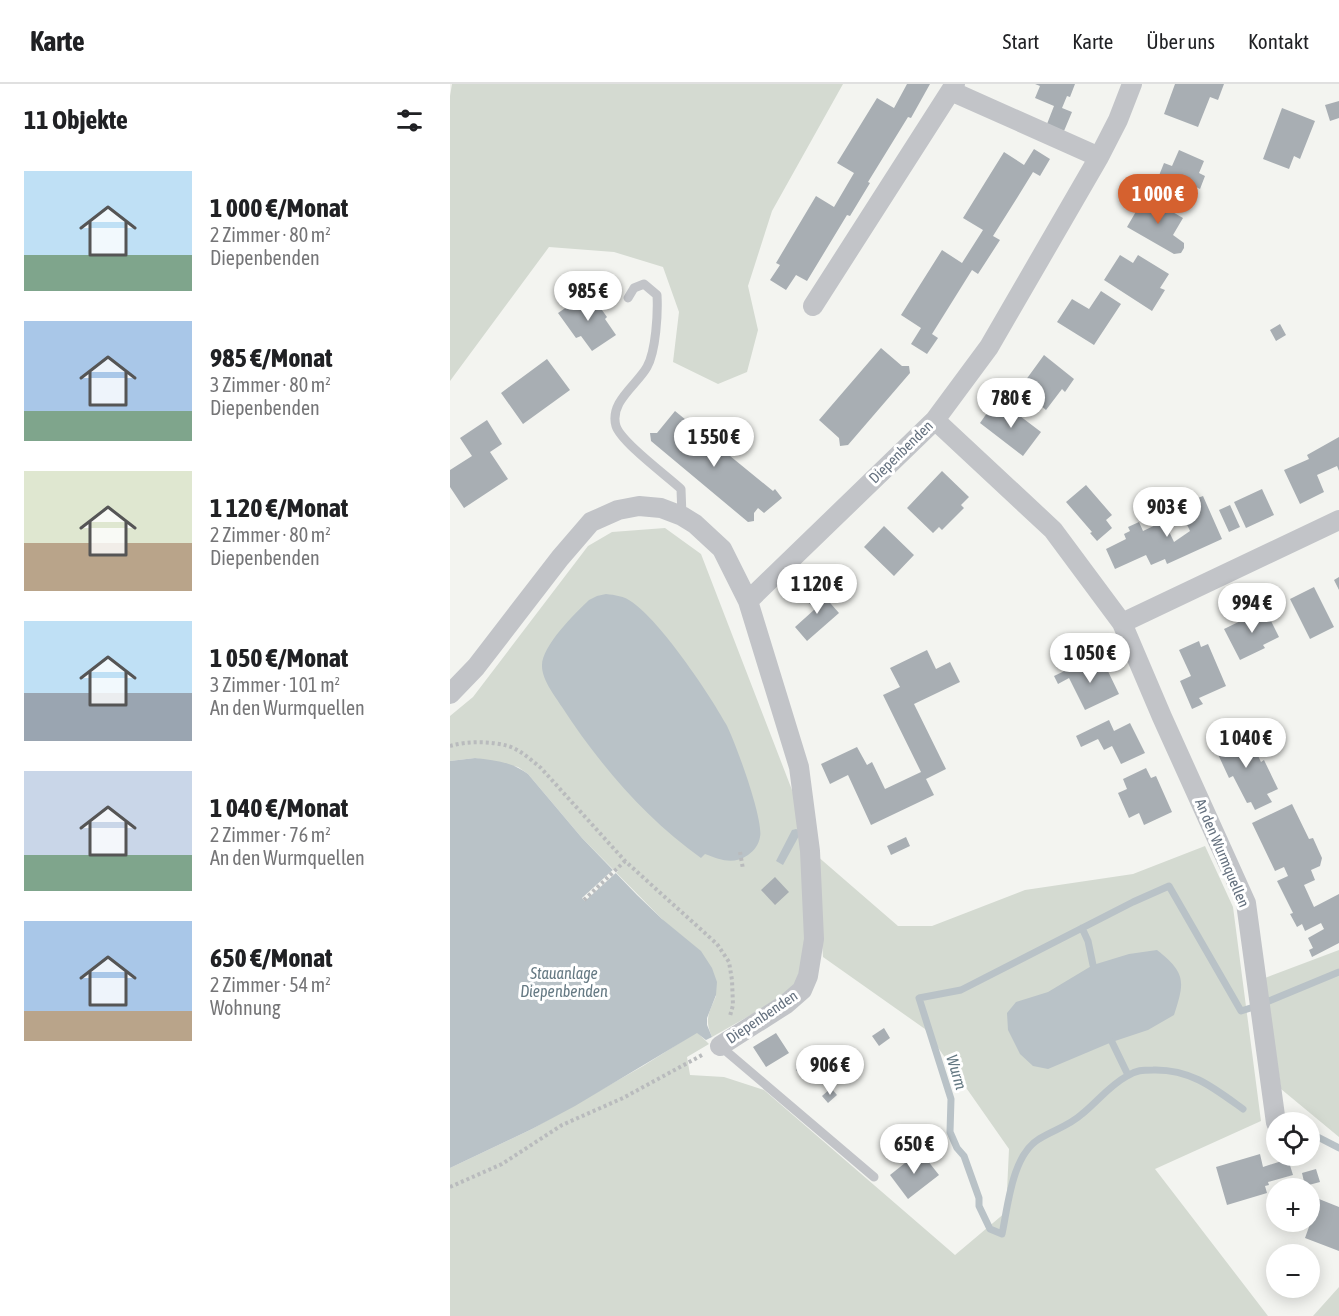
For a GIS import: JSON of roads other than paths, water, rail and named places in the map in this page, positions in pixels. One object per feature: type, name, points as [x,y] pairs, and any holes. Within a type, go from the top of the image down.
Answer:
[{"type":"street","name":"Diepenbenden","points":[[748,601],[934,420],[989,347],[1099,156],[1118,120],[1132,84]]},
{"type":"street","points":[[813,306],[953,88],[1099,156]]},
{"type":"street","name":"An den Wurmquellen","points":[[934,420],[1053,530],[1122,622],[1246,903],[1274,1112]]},
{"type":"street","name":"Diepenbenden","points":[[450,694],[476,667],[560,558],[591,522],[618,510],[639,506],[661,507],[695,524],[722,549],[748,601],[799,767],[810,851],[814,939],[808,976],[802,990],[786,1004],[720,1046]]},
{"type":"street","points":[[1122,622],[1339,520]]},
{"type":"lane","points":[[628,298],[634,288],[644,284],[657,295],[658,309],[648,366],[625,394],[615,412],[616,426],[624,439],[681,489],[682,516]]},
{"type":"lane","points":[[720,1046],[874,1177]]},
{"type":"water","points":[[606,594],[629,600],[656,625],[696,677],[726,724],[748,780],[760,828],[757,845],[743,858],[732,861],[705,854],[701,858],[661,826],[608,770],[576,728],[546,682],[542,666],[543,658],[553,640],[589,600]]},
{"type":"water","name":"Stauanlage Diepenbenden","points":[[475,758],[509,764],[528,774],[582,838],[637,895],[701,951],[712,968],[717,982],[716,995],[707,1018],[712,1037],[706,1040],[697,1033],[575,1106],[450,1168],[450,761]]},
{"type":"water","points":[[796,829],[800,834],[783,865],[776,861],[792,830]]},
{"type":"water","points":[[1157,950],[1173,965],[1180,978],[1180,994],[1174,1015],[1148,1030],[1112,1042],[1048,1069],[1033,1066],[1020,1054],[1008,1030],[1007,1013],[1016,1002],[1048,992],[1093,965],[1129,954]]},
{"type":"waterway","name":"Wurm","points":[[1243,1109],[1191,1076],[1146,1070],[1130,1074],[1115,1084],[1077,1118],[1039,1139],[1030,1147],[1017,1169],[1002,1234],[990,1229],[979,1206],[979,1198],[964,1156],[957,1148],[950,1132],[951,1099],[919,998],[961,990],[1169,886],[1241,1011],[1257,1006]]},
{"type":"waterway","points":[[1082,928],[1088,941],[1093,965]]},
{"type":"waterway","name":"Wurm","points":[[1269,1001],[1339,972]]},
{"type":"waterway","points":[[1112,1042],[1128,1075]]},
{"type":"waterway","name":"Wurm","points":[[1320,1138],[1339,1148]]}]
